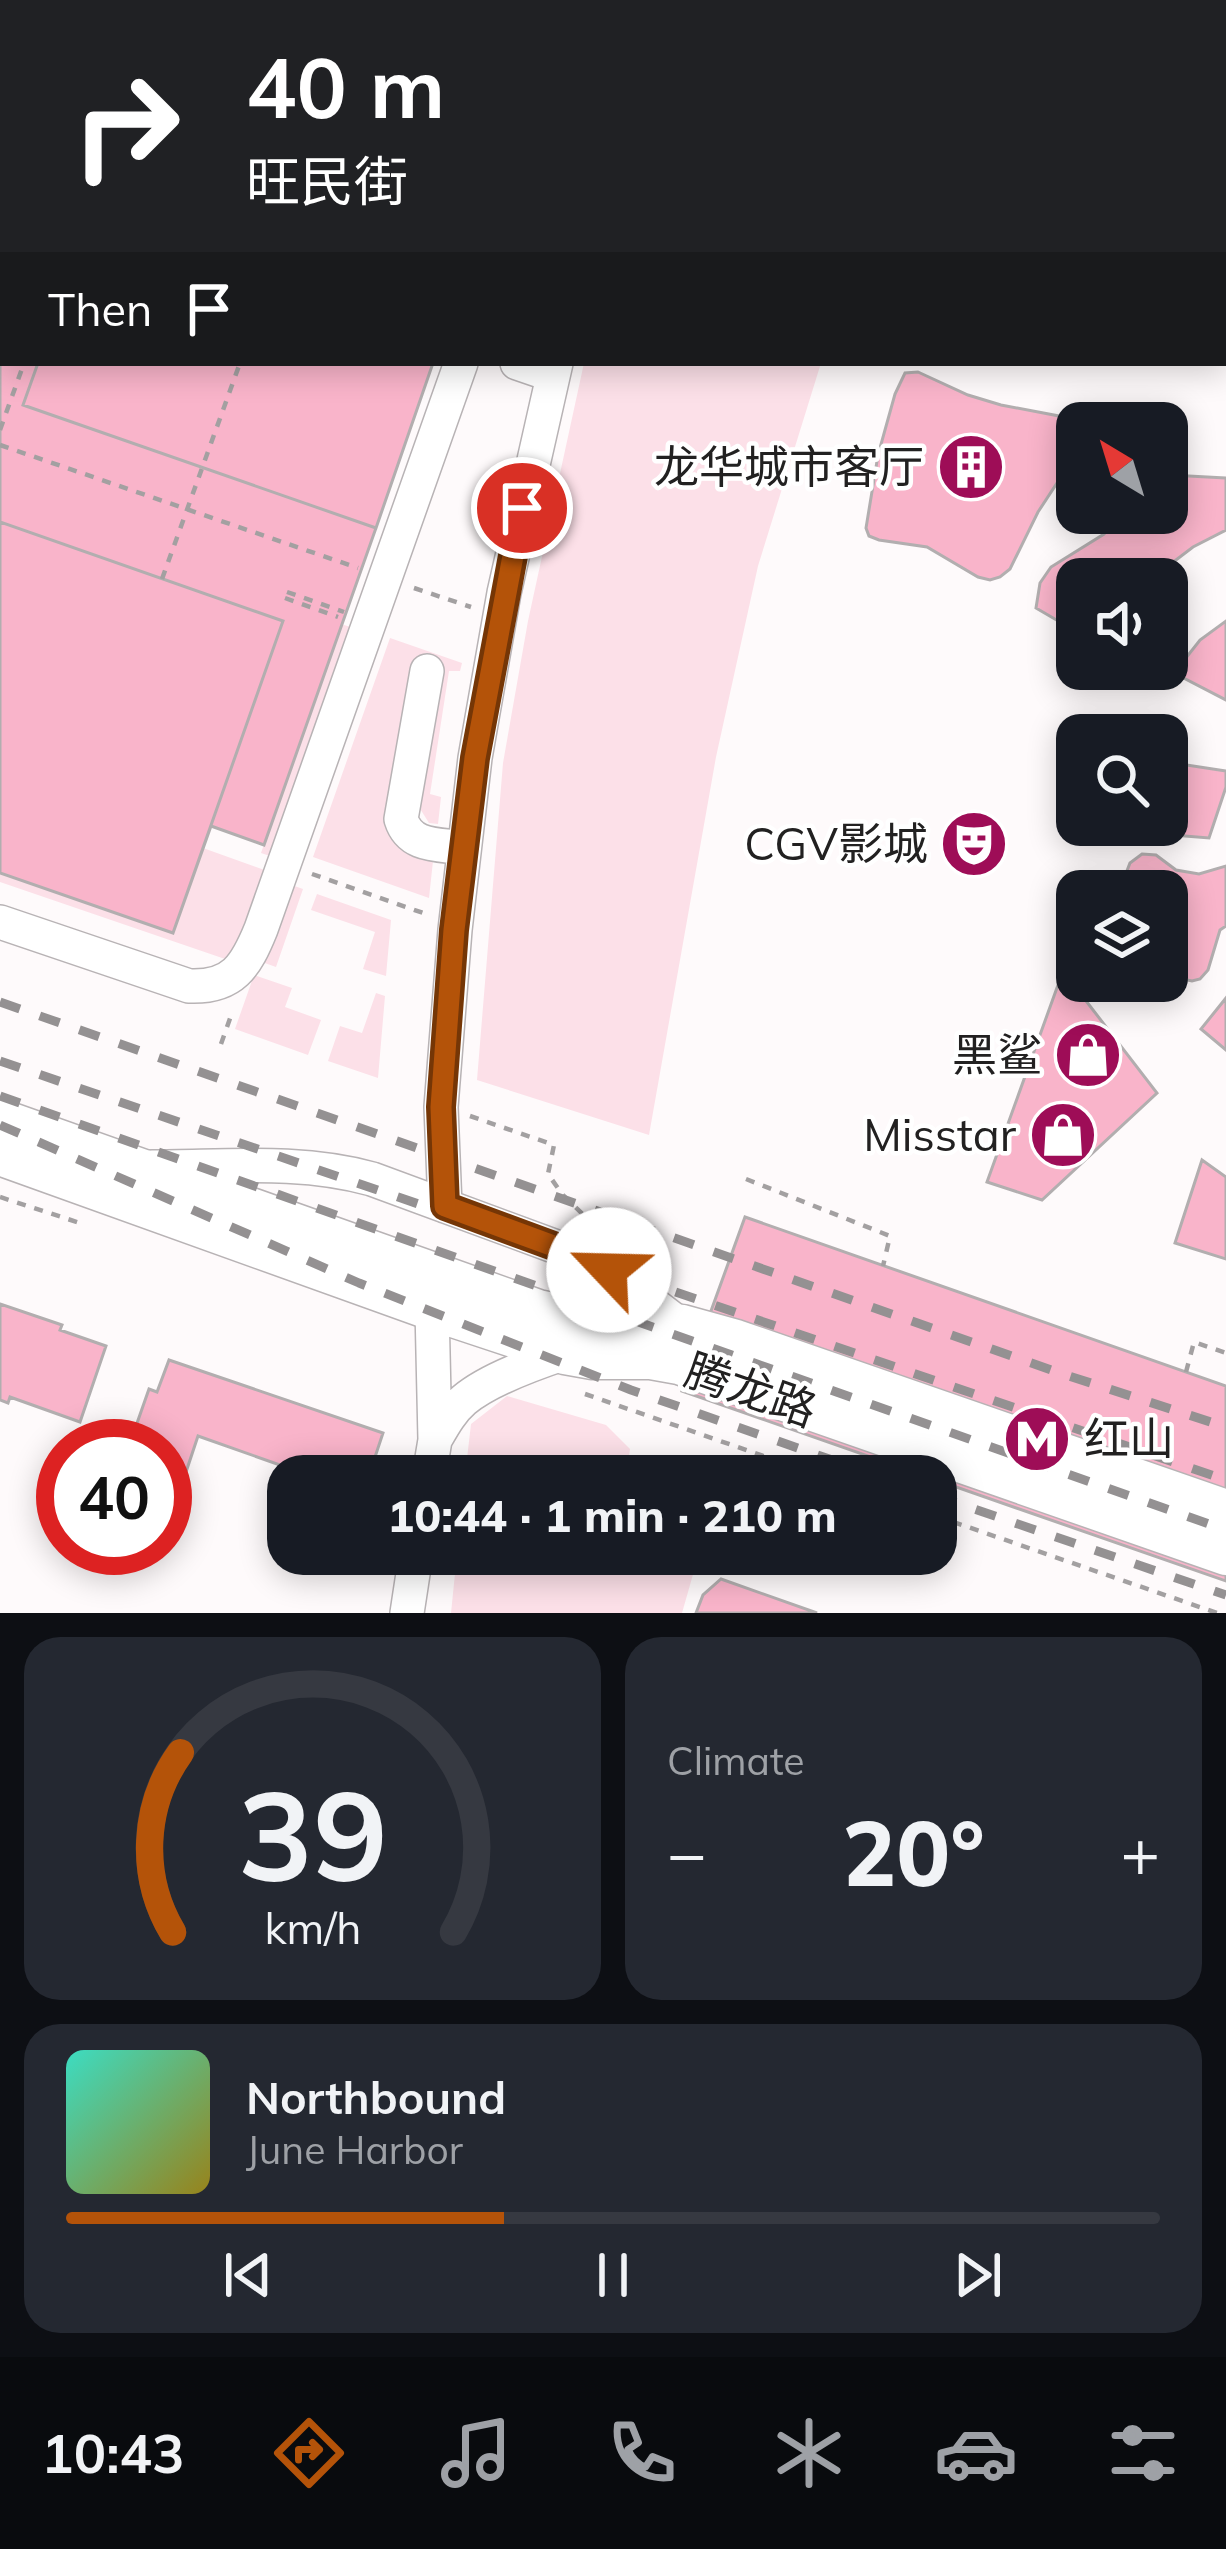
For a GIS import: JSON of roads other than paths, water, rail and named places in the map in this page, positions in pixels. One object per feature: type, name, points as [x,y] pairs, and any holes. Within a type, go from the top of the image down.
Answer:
[{"type":"main road","name":"腾龙路","points":[[0,1120],[538,1311],[580,1319],[682,1326],[736,1341],[1226,1510]]},
{"type":"main road","name":"腾龙路","points":[[0,1154],[433,1310],[572,1373],[593,1358],[651,1358],[679,1364],[1226,1554]]},
{"type":"street","points":[[0,922],[176,983],[204,987],[242,968],[261,929],[460,366]]},
{"type":"street","points":[[445,1206],[441,1107],[454,930],[475,758],[504,593],[554,369]]},
{"type":"street","points":[[427,670],[401,819],[415,840],[464,848]]},
{"type":"street","points":[[133,1168],[340,1170],[578,1255],[609,1270],[682,1326]]},
{"type":"street","points":[[432,1455],[433,1310]]},
{"type":"street","points":[[435,1440],[466,1398],[530,1366],[572,1373]]},
{"type":"street","points":[[407,1613],[413,1575]]},
{"type":"railway","points":[[0,1002],[1226,1427]]},
{"type":"railway","points":[[0,1061],[1226,1480]]},
{"type":"railway","points":[[0,1096],[1226,1530]]},
{"type":"railway","points":[[0,1125],[359,1283],[631,1390],[818,1455]]},
{"type":"railway","points":[[957,1503],[1226,1595]]},
{"type":"place","name":"龙华城市客厅","points":[[971,467]]},
{"type":"place","name":"CGV影城","points":[[974,844]]},
{"type":"place","name":"黑鲨","points":[[1088,1055]]},
{"type":"place","name":"Misstar","points":[[1063,1135]]},
{"type":"place","name":"红山","points":[[1037,1439]]}]
